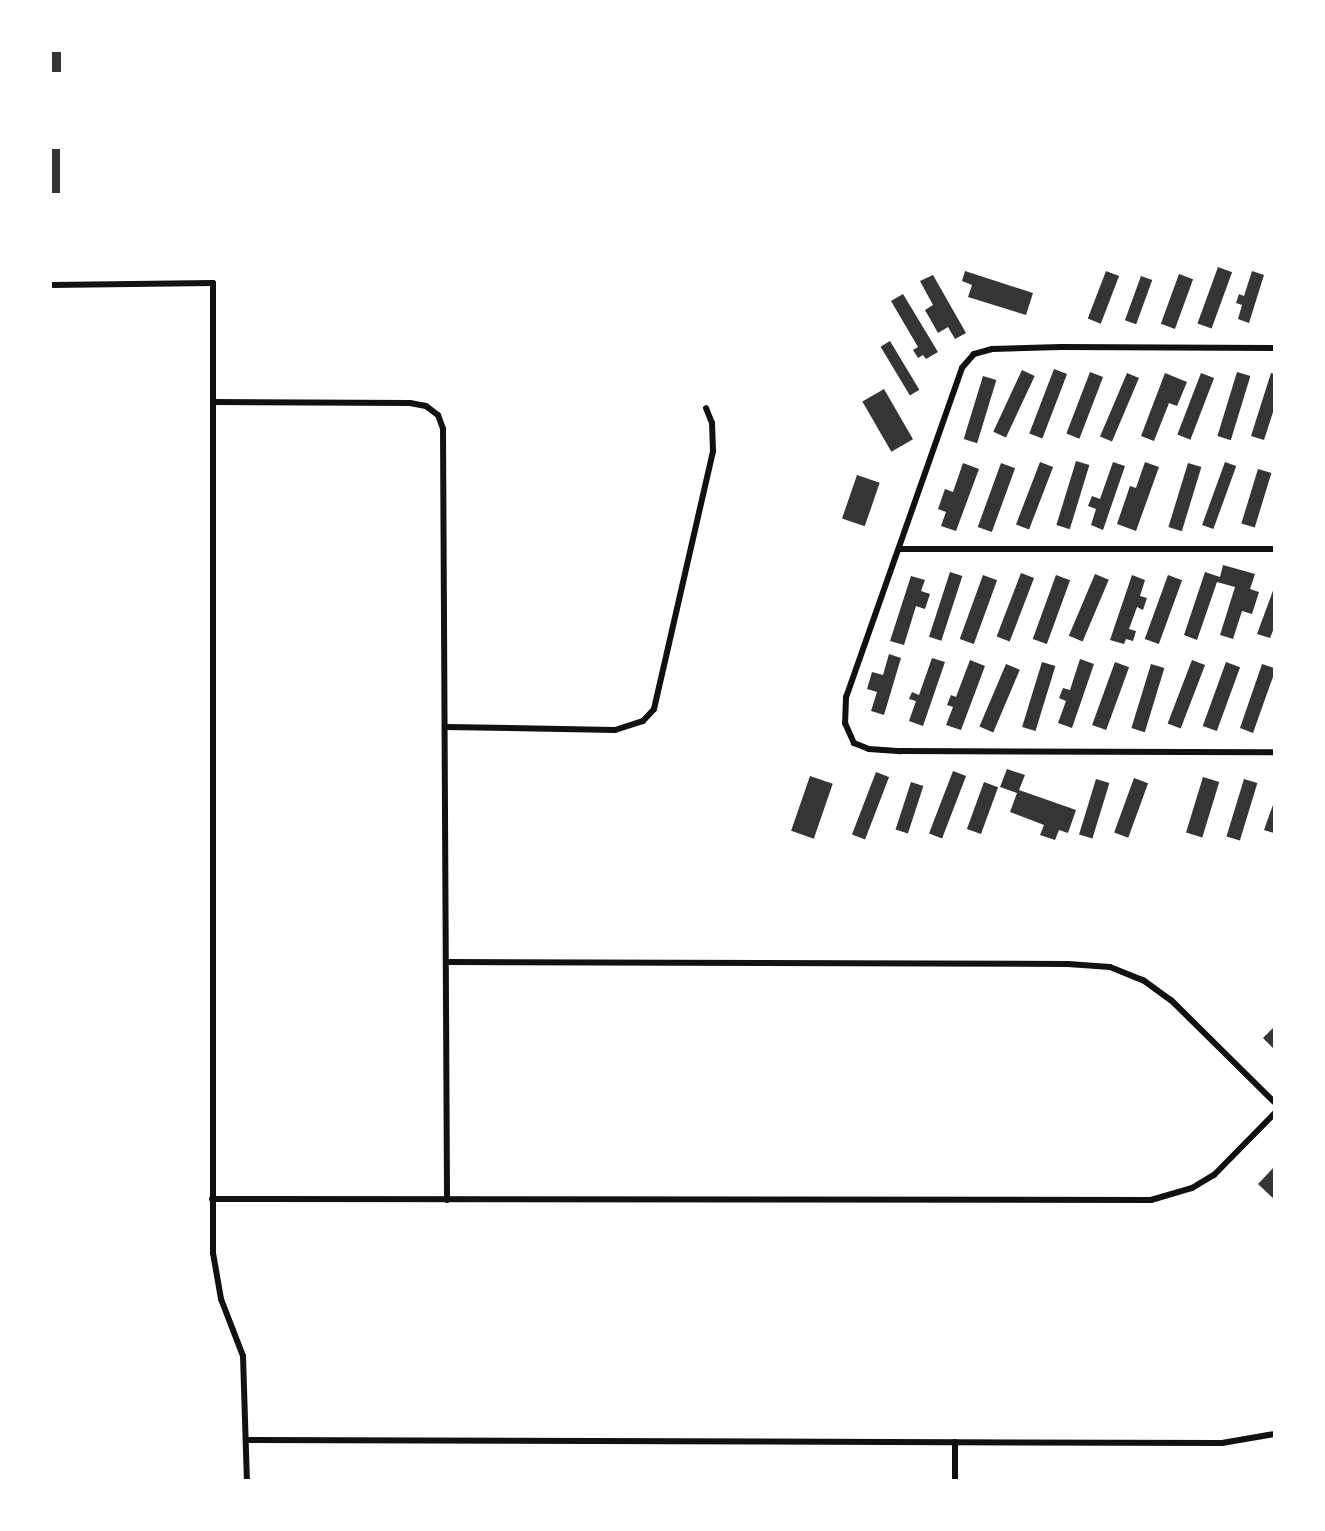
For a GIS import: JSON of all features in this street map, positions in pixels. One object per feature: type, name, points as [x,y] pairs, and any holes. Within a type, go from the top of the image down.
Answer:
[{"type":"street","points":[[51,285],[213,283],[212,1199],[216,1277],[243,1356],[247,1480]]},
{"type":"street","points":[[1274,348],[1061,347],[992,349],[974,354],[962,368],[846,697],[844,723],[854,743],[869,749],[901,752],[1274,752]]},
{"type":"street","points":[[213,402],[410,403],[426,406],[438,416],[446,445],[447,1200]]},
{"type":"street","points":[[446,727],[615,730],[643,720],[654,709],[713,451],[712,423],[706,408]]},
{"type":"street","points":[[899,549],[1274,549]]},
{"type":"street","points":[[447,962],[1068,964],[1110,967],[1143,980],[1171,1000],[1274,1102]]},
{"type":"street","points":[[212,1199],[1151,1200],[1192,1188],[1214,1175],[1274,1114]]},
{"type":"street","points":[[247,1440],[1222,1443],[1274,1434]]},
{"type":"street","points":[[955,1442],[955,1480]]},
{"type":"building","points":[[51,51],[61,51],[61,72],[51,72]]},
{"type":"building","points":[[51,149],[60,149],[60,193],[51,193]]},
{"type":"building","points":[[1218,267],[1232,272],[1212,329],[1197,323]]},
{"type":"building","points":[[965,271],[1033,293],[1026,315],[968,297],[972,285],[962,281]]},
{"type":"building","points":[[1106,271],[1119,276],[1101,324],[1088,319]]},
{"type":"building","points":[[1252,271],[1264,275],[1249,323],[1238,319],[1242,305],[1236,303],[1239,294],[1244,296]]},
{"type":"building","points":[[1179,274],[1193,279],[1175,329],[1161,324]]},
{"type":"building","points":[[933,275],[966,333],[955,339],[948,327],[938,333],[925,310],[933,305],[920,281]]},
{"type":"building","points":[[1141,276],[1152,280],[1136,324],[1125,320]]},
{"type":"building","points":[[903,294],[938,352],[926,359],[923,355],[918,358],[913,350],[918,347],[891,301]]},
{"type":"building","points":[[890,341],[919,390],[910,396],[881,347]]},
{"type":"building","points":[[1054,369],[1067,374],[1042,438],[1029,433]]},
{"type":"building","points":[[1022,370],[1035,376],[1006,438],[993,432]]},
{"type":"building","points":[[1090,372],[1103,377],[1079,439],[1066,434]]},
{"type":"building","points":[[1237,372],[1250,376],[1231,440],[1217,436]]},
{"type":"building","points":[[1127,373],[1139,378],[1112,442],[1100,437]]},
{"type":"building","points":[[1165,373],[1187,382],[1177,406],[1169,403],[1154,441],[1141,436]]},
{"type":"building","points":[[1201,373],[1214,378],[1190,440],[1177,435]]},
{"type":"building","points":[[1271,373],[1274,374],[1274,409],[1264,440],[1251,436]]},
{"type":"building","points":[[983,376],[996,380],[977,443],[964,439]]},
{"type":"building","points":[[884,389],[913,439],[891,452],[862,402]]},
{"type":"building","points":[[1076,461],[1089,465],[1070,529],[1056,525]]},
{"type":"building","points":[[1040,462],[1053,467],[1029,530],[1016,525]]},
{"type":"building","points":[[1113,462],[1125,466],[1103,530],[1091,525],[1096,509],[1088,506],[1092,496],[1100,499]]},
{"type":"building","points":[[1145,462],[1159,467],[1136,531],[1117,524],[1130,486],[1136,488]]},
{"type":"building","points":[[1225,462],[1236,466],[1213,529],[1202,525]]},
{"type":"building","points":[[963,463],[979,469],[956,531],[941,526],[946,512],[938,509],[945,489],[953,492]]},
{"type":"building","points":[[1001,463],[1015,468],[992,532],[978,527]]},
{"type":"building","points":[[1188,463],[1201,467],[1182,531],[1168,527]]},
{"type":"building","points":[[1258,469],[1271,473],[1255,528],[1241,524]]},
{"type":"building","points":[[857,475],[880,483],[865,526],[842,518]]},
{"type":"building","points":[[1223,565],[1255,574],[1250,589],[1259,592],[1252,614],[1242,611],[1233,639],[1220,635],[1235,587],[1217,582],[1197,640],[1184,635],[1205,572],[1220,577]]},
{"type":"building","points":[[950,572],[962,576],[941,641],[929,637]]},
{"type":"building","points":[[1021,573],[1034,578],[1010,642],[997,636]]},
{"type":"building","points":[[1095,574],[1109,580],[1083,642],[1069,636]]},
{"type":"building","points":[[983,575],[997,580],[974,644],[960,639]]},
{"type":"building","points":[[1056,575],[1070,580],[1047,644],[1033,639]]},
{"type":"building","points":[[1132,575],[1145,580],[1140,596],[1147,598],[1143,610],[1137,607],[1129,629],[1136,631],[1133,641],[1126,639],[1124,644],[1110,640]]},
{"type":"building","points":[[1168,575],[1182,580],[1159,644],[1145,639]]},
{"type":"building","points":[[911,576],[925,580],[921,591],[930,594],[925,609],[916,606],[904,645],[890,641]]},
{"type":"building","points":[[1274,588],[1274,628],[1270,638],[1257,634]]},
{"type":"building","points":[[889,654],[901,658],[884,715],[871,711],[877,692],[867,689],[872,672],[883,675]]},
{"type":"building","points":[[932,658],[945,662],[923,726],[909,721],[916,701],[909,699],[912,692],[919,695]]},
{"type":"building","points":[[1080,659],[1094,664],[1072,728],[1058,723],[1066,701],[1059,698],[1063,688],[1070,690]]},
{"type":"building","points":[[970,660],[985,666],[961,730],[946,725],[953,707],[947,705],[951,695],[956,697]]},
{"type":"building","points":[[1192,660],[1205,665],[1181,729],[1168,723]]},
{"type":"building","points":[[1042,662],[1055,666],[1036,731],[1022,727]]},
{"type":"building","points":[[1115,662],[1129,667],[1106,730],[1092,725]]},
{"type":"building","points":[[1226,662],[1240,667],[1217,731],[1203,726]]},
{"type":"building","points":[[1006,664],[1020,670],[993,732],[979,727]]},
{"type":"building","points":[[1151,664],[1164,668],[1145,732],[1131,728]]},
{"type":"building","points":[[1262,664],[1274,668],[1274,674],[1253,733],[1240,728]]},
{"type":"building","points":[[1007,769],[1025,775],[1019,790],[1076,810],[1068,833],[1059,830],[1055,840],[1040,835],[1044,825],[1010,812],[1017,793],[1000,787]]},
{"type":"building","points":[[953,771],[966,776],[942,839],[929,834]]},
{"type":"building","points":[[876,772],[889,777],[865,840],[852,835]]},
{"type":"building","points":[[810,776],[833,784],[814,839],[791,831]]},
{"type":"building","points":[[1203,777],[1219,782],[1202,837],[1186,832]]},
{"type":"building","points":[[1134,778],[1148,783],[1128,838],[1114,833]]},
{"type":"building","points":[[1096,779],[1109,783],[1092,839],[1079,834]]},
{"type":"building","points":[[1244,779],[1257,783],[1240,840],[1226,836]]},
{"type":"building","points":[[911,782],[923,786],[908,834],[896,830]]},
{"type":"building","points":[[984,782],[998,787],[981,834],[967,829]]},
{"type":"building","points":[[1274,802],[1274,833],[1264,830]]},
{"type":"building","points":[[1274,1027],[1274,1049],[1263,1038]]},
{"type":"building","points":[[1274,1167],[1274,1199],[1258,1184]]}]
